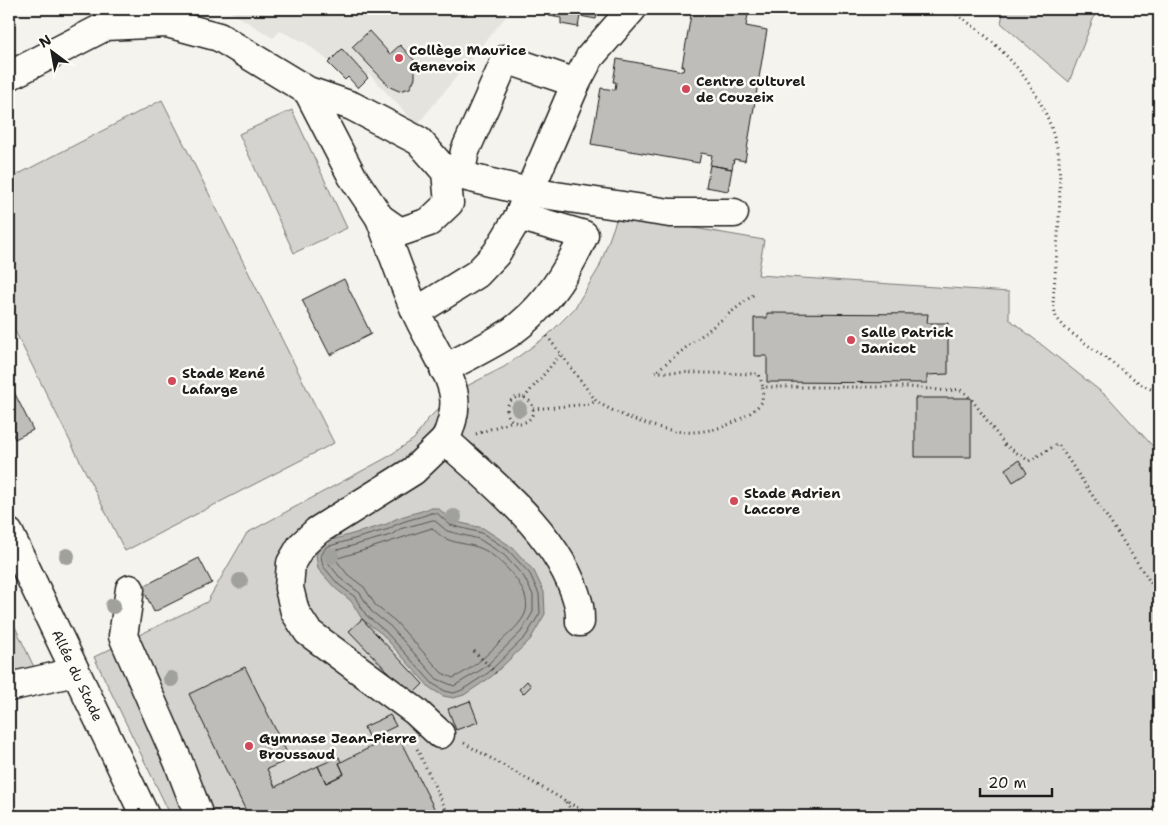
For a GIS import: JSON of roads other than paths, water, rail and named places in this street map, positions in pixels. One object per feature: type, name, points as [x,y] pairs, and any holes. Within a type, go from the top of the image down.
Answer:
[{"type":"street","points":[[416,312],[477,274],[496,254],[524,204],[576,83],[590,57],[632,9]]},
{"type":"street","points":[[9,76],[106,26],[167,23],[220,37],[308,91],[352,106],[419,141],[453,174],[524,204],[584,236],[576,255],[557,285],[531,314],[511,331],[444,369]]},
{"type":"street","points":[[380,218],[400,232],[429,222],[449,203],[453,174],[506,58],[576,83]]},
{"type":"street","points":[[308,91],[352,176],[380,218],[416,312],[451,382],[454,396],[450,444]]},
{"type":"street","points":[[524,204],[670,213],[734,213]]},
{"type":"street","points":[[450,444],[492,480],[532,522],[566,573],[579,603],[580,622]]},
{"type":"street","points":[[440,734],[415,711],[308,632],[295,612],[289,588],[291,563],[301,546],[317,531],[413,471],[450,444]]},
{"type":"street","name":"Allée du Stade","points":[[9,533],[145,816]]},
{"type":"street","points":[[130,589],[123,636],[178,761],[199,816]]},
{"type":"street","points":[[9,686],[75,672]]},
{"type":"water","points":[[430,508],[438,508],[452,521],[483,528],[512,547],[534,571],[544,592],[545,614],[530,640],[491,677],[464,695],[454,698],[443,696],[430,688],[382,634],[362,619],[351,601],[335,588],[318,569],[316,555],[321,543],[387,524]]},
{"type":"place","name":"Collège Maurice Genevoix","points":[[399,58]]},
{"type":"place","name":"Centre culturel de Couzeix","points":[[686,89]]},
{"type":"place","name":"Salle Patrick Janicot","points":[[851,340]]},
{"type":"place","name":"Stade René Lafarge","points":[[172,381]]},
{"type":"place","name":"Stade Adrien Laccore","points":[[734,501]]},
{"type":"place","name":"Gymnase Jean-Pierre Broussaud","points":[[249,746]]}]
